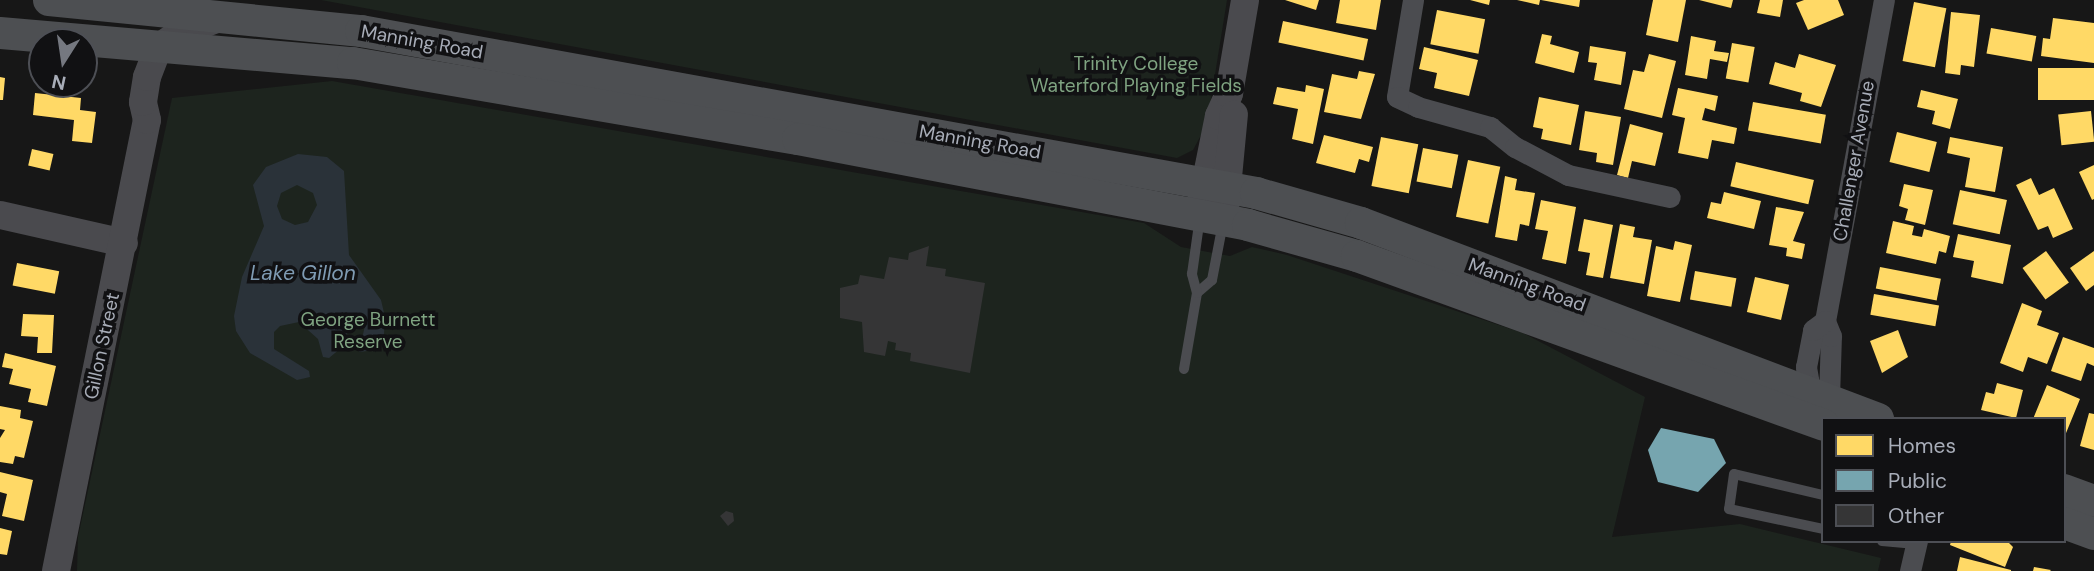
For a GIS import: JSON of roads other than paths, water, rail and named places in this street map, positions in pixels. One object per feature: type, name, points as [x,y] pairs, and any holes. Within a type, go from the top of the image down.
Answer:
[{"type":"main road","name":"Manning Road","points":[[48,0],[117,10],[361,31],[1216,185],[1361,223],[1820,409]]},
{"type":"main road","name":"Manning Road","points":[[0,33],[353,63],[798,139],[1212,217],[1357,256],[1820,409],[1866,417]]},
{"type":"main road","points":[[2066,491],[2094,501]]},
{"type":"main road","points":[[2066,524],[2094,534]]},
{"type":"street","points":[[1212,217],[1216,185],[1235,119],[1229,94],[1245,0]]},
{"type":"street","points":[[1413,0],[1396,97],[1490,127],[1515,147],[1569,175],[1670,197]]},
{"type":"street","name":"Challenger Avenue","points":[[1820,409],[1806,367],[1813,331],[1825,321],[1884,0]]},
{"type":"street","points":[[117,10],[146,30],[158,48],[181,32],[216,19]]},
{"type":"street","name":"Gillon Street","points":[[56,571],[147,120],[160,105],[164,80],[158,48]]},
{"type":"street","points":[[0,215],[124,243]]},
{"type":"street","points":[[1910,571],[1915,543]]},
{"type":"lane","points":[[1197,293],[1212,280],[1212,217]]},
{"type":"lane","points":[[1184,369],[1197,293],[1192,274],[1212,217]]},
{"type":"lane","points":[[1821,495],[1734,474],[1730,509],[1821,529]]},
{"type":"water","name":"Lake Gillon","points":[[298,154],[327,157],[344,171],[349,255],[381,300],[385,317],[384,334],[375,350],[359,352],[366,321],[359,315],[352,320],[341,348],[329,358],[323,357],[318,339],[299,322],[280,326],[274,332],[274,349],[309,371],[310,377],[297,380],[250,353],[236,331],[234,316],[242,277],[264,226],[253,185],[266,167]],"holes":[[[297,185],[313,193],[317,205],[308,222],[295,225],[282,219],[277,206],[281,193]]]},
{"type":"park label","name":"Trinity College Waterford Playing Fields","points":[[1136,75]]},
{"type":"park label","name":"George Burnett Reserve","points":[[368,331]]}]
